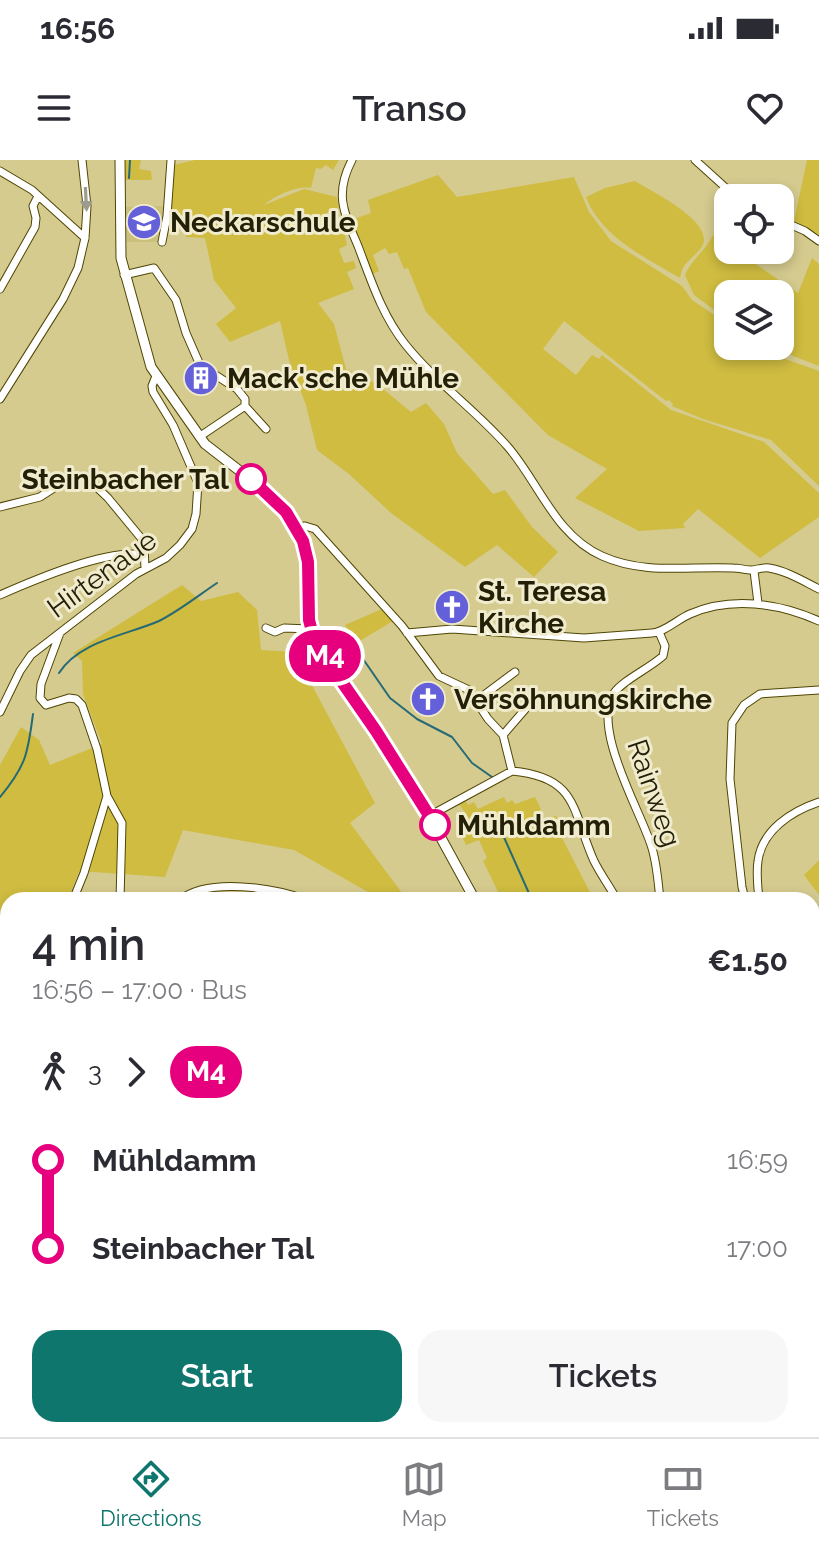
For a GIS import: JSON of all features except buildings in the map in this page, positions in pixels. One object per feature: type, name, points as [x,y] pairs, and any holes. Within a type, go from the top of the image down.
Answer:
[{"type":"main road","points":[[120,160],[119,237],[124,275],[151,367],[199,437],[218,456],[267,492],[297,527],[308,562],[310,629],[315,643],[369,720],[429,816],[471,892]]},
{"type":"street","points":[[0,399],[68,292],[81,260],[87,206],[82,160]]},
{"type":"street","points":[[162,242],[171,160]]},
{"type":"street","points":[[352,160],[343,181],[342,202],[373,285],[392,325],[431,373],[480,416],[510,450],[564,527],[598,554],[623,564],[648,568],[734,568],[754,571],[769,568],[792,575],[819,589]]},
{"type":"street","points":[[695,160],[722,184]]},
{"type":"street","points":[[0,171],[38,196],[85,238]]},
{"type":"street","points":[[0,289],[35,227],[33,204],[38,196]]},
{"type":"street","points":[[794,226],[819,241]]},
{"type":"street","points":[[124,275],[154,268],[176,300],[183,327],[200,365],[237,389],[245,406],[266,429]]},
{"type":"street","name":"Hirtenaue","points":[[0,712],[31,655],[145,569],[166,558],[188,536],[195,522],[199,486],[168,417],[153,392],[156,376]]},
{"type":"street","points":[[199,437],[245,406]]},
{"type":"street","points":[[0,507],[40,497],[71,477],[83,475],[108,498],[143,541],[145,569]]},
{"type":"street","points":[[297,527],[315,529],[407,633],[439,676],[465,687],[503,735],[512,771]]},
{"type":"street","points":[[0,595],[49,575],[125,553],[144,555]]},
{"type":"street","points":[[754,571],[758,603]]},
{"type":"street","points":[[407,633],[452,629],[584,638],[659,632],[679,619],[704,609],[758,603],[819,621]]},
{"type":"street","points":[[266,628],[275,632],[284,628],[310,629]]},
{"type":"street","points":[[61,631],[41,684],[40,698],[46,705],[69,698],[76,699],[82,705],[107,796],[122,823],[120,892]]},
{"type":"street","name":"Rainweg","points":[[659,632],[665,646],[663,656],[615,692],[609,707],[608,723],[620,773],[652,848],[659,892]]},
{"type":"street","points":[[476,701],[515,672]]},
{"type":"street","points":[[743,892],[731,792],[729,746],[732,723],[744,705],[760,694],[819,690]]},
{"type":"street","points":[[503,735],[528,706]]},
{"type":"street","points":[[429,816],[512,771],[551,781],[569,796],[595,862],[612,892]]},
{"type":"street","points":[[76,892],[107,796]]},
{"type":"street","points":[[759,892],[758,862],[774,829],[794,812],[819,802]]},
{"type":"street","points":[[197,892],[207,887],[282,892]]},
{"type":"shaded area","points":[[125,160],[141,160],[139,169],[151,171],[152,180],[124,180]]},
{"type":"shaded area","points":[[195,160],[339,160],[333,170],[326,165],[316,168],[311,188],[292,190],[264,205],[304,189],[337,197],[339,208],[323,214],[329,230],[338,227],[340,232],[344,230],[347,245],[339,249],[344,263],[354,261],[356,268],[347,272],[354,289],[318,303],[334,324],[346,369],[377,384],[411,412],[426,403],[444,424],[457,453],[493,494],[505,490],[532,527],[558,552],[534,577],[497,545],[465,567],[391,513],[349,474],[317,450],[280,321],[230,342],[216,324],[236,308],[214,280],[205,238],[186,237],[185,230],[170,226],[174,165]]},
{"type":"shaded area","points":[[807,160],[819,160],[819,238],[794,221]]},
{"type":"shaded area","points":[[438,175],[457,197],[574,177],[589,212],[611,241],[682,286],[692,300],[714,315],[714,360],[788,360],[819,371],[819,486],[771,440],[672,406],[669,400],[666,401],[564,321],[543,349],[576,375],[592,355],[599,359],[602,355],[671,410],[764,442],[819,493],[819,517],[760,558],[698,509],[683,524],[685,528],[639,531],[575,498],[607,469],[548,435],[426,312],[408,268],[404,269],[397,252],[389,254],[385,248],[373,255],[379,271],[373,274],[351,220],[371,213],[368,200]]},
{"type":"shaded area","points":[[635,181],[680,209],[700,228],[704,238],[701,248],[685,265],[680,278],[614,235],[593,211],[586,197],[605,188]]},
{"type":"shaded area","name":"Neckarschule","points":[[166,206],[160,242],[127,242],[125,207]]},
{"type":"shaded area","points":[[714,236],[714,264],[756,264],[779,280],[714,280],[714,310],[694,295],[685,275]]},
{"type":"shaded area","points":[[812,258],[819,264],[819,366],[794,356],[794,290],[798,293]]},
{"type":"shaded area","points":[[182,585],[201,601],[238,592],[257,610],[261,650],[294,652],[375,803],[350,823],[401,892],[368,892],[294,850],[183,830],[165,877],[79,871],[71,892],[0,892],[0,765],[21,727],[39,740],[50,765],[102,744],[83,694],[82,661],[73,653]]},
{"type":"shaded area","points":[[382,609],[393,621],[358,642],[345,625]]},
{"type":"shaded area","points":[[504,797],[507,803],[512,800],[515,804],[535,797],[541,809],[538,812],[541,820],[556,816],[565,828],[561,836],[590,892],[498,892],[483,861],[487,858],[479,840],[466,845],[458,827],[467,815],[459,804],[465,800],[468,805],[474,802],[478,809]]},
{"type":"shaded area","points":[[819,860],[819,892],[817,892],[804,875]]},
{"type":"waterway","points":[[129,178],[130,160]]},
{"type":"waterway","points":[[59,673],[68,662],[91,646],[159,621],[217,583]]},
{"type":"waterway","points":[[361,656],[390,698],[417,719],[452,737],[472,763],[492,777]]},
{"type":"waterway","points":[[0,797],[24,758],[33,714]]},
{"type":"waterway","points":[[503,835],[528,892]]},
{"type":"bus line","name":"M4","points":[[251,479],[286,512],[303,541],[308,562],[310,629],[315,643],[347,687],[435,825]]},
{"type":"place","name":"Neckarschule","points":[[144,222]]},
{"type":"place","name":"Mack'sche Mühle","points":[[201,378]]},
{"type":"place","name":"Steinbacher Tal","points":[[251,479]]},
{"type":"place","name":"St. Teresa Kirche","points":[[452,607]]},
{"type":"place","name":"Versöhnungskirche","points":[[428,699]]},
{"type":"place","name":"Mühldamm","points":[[435,825]]}]
